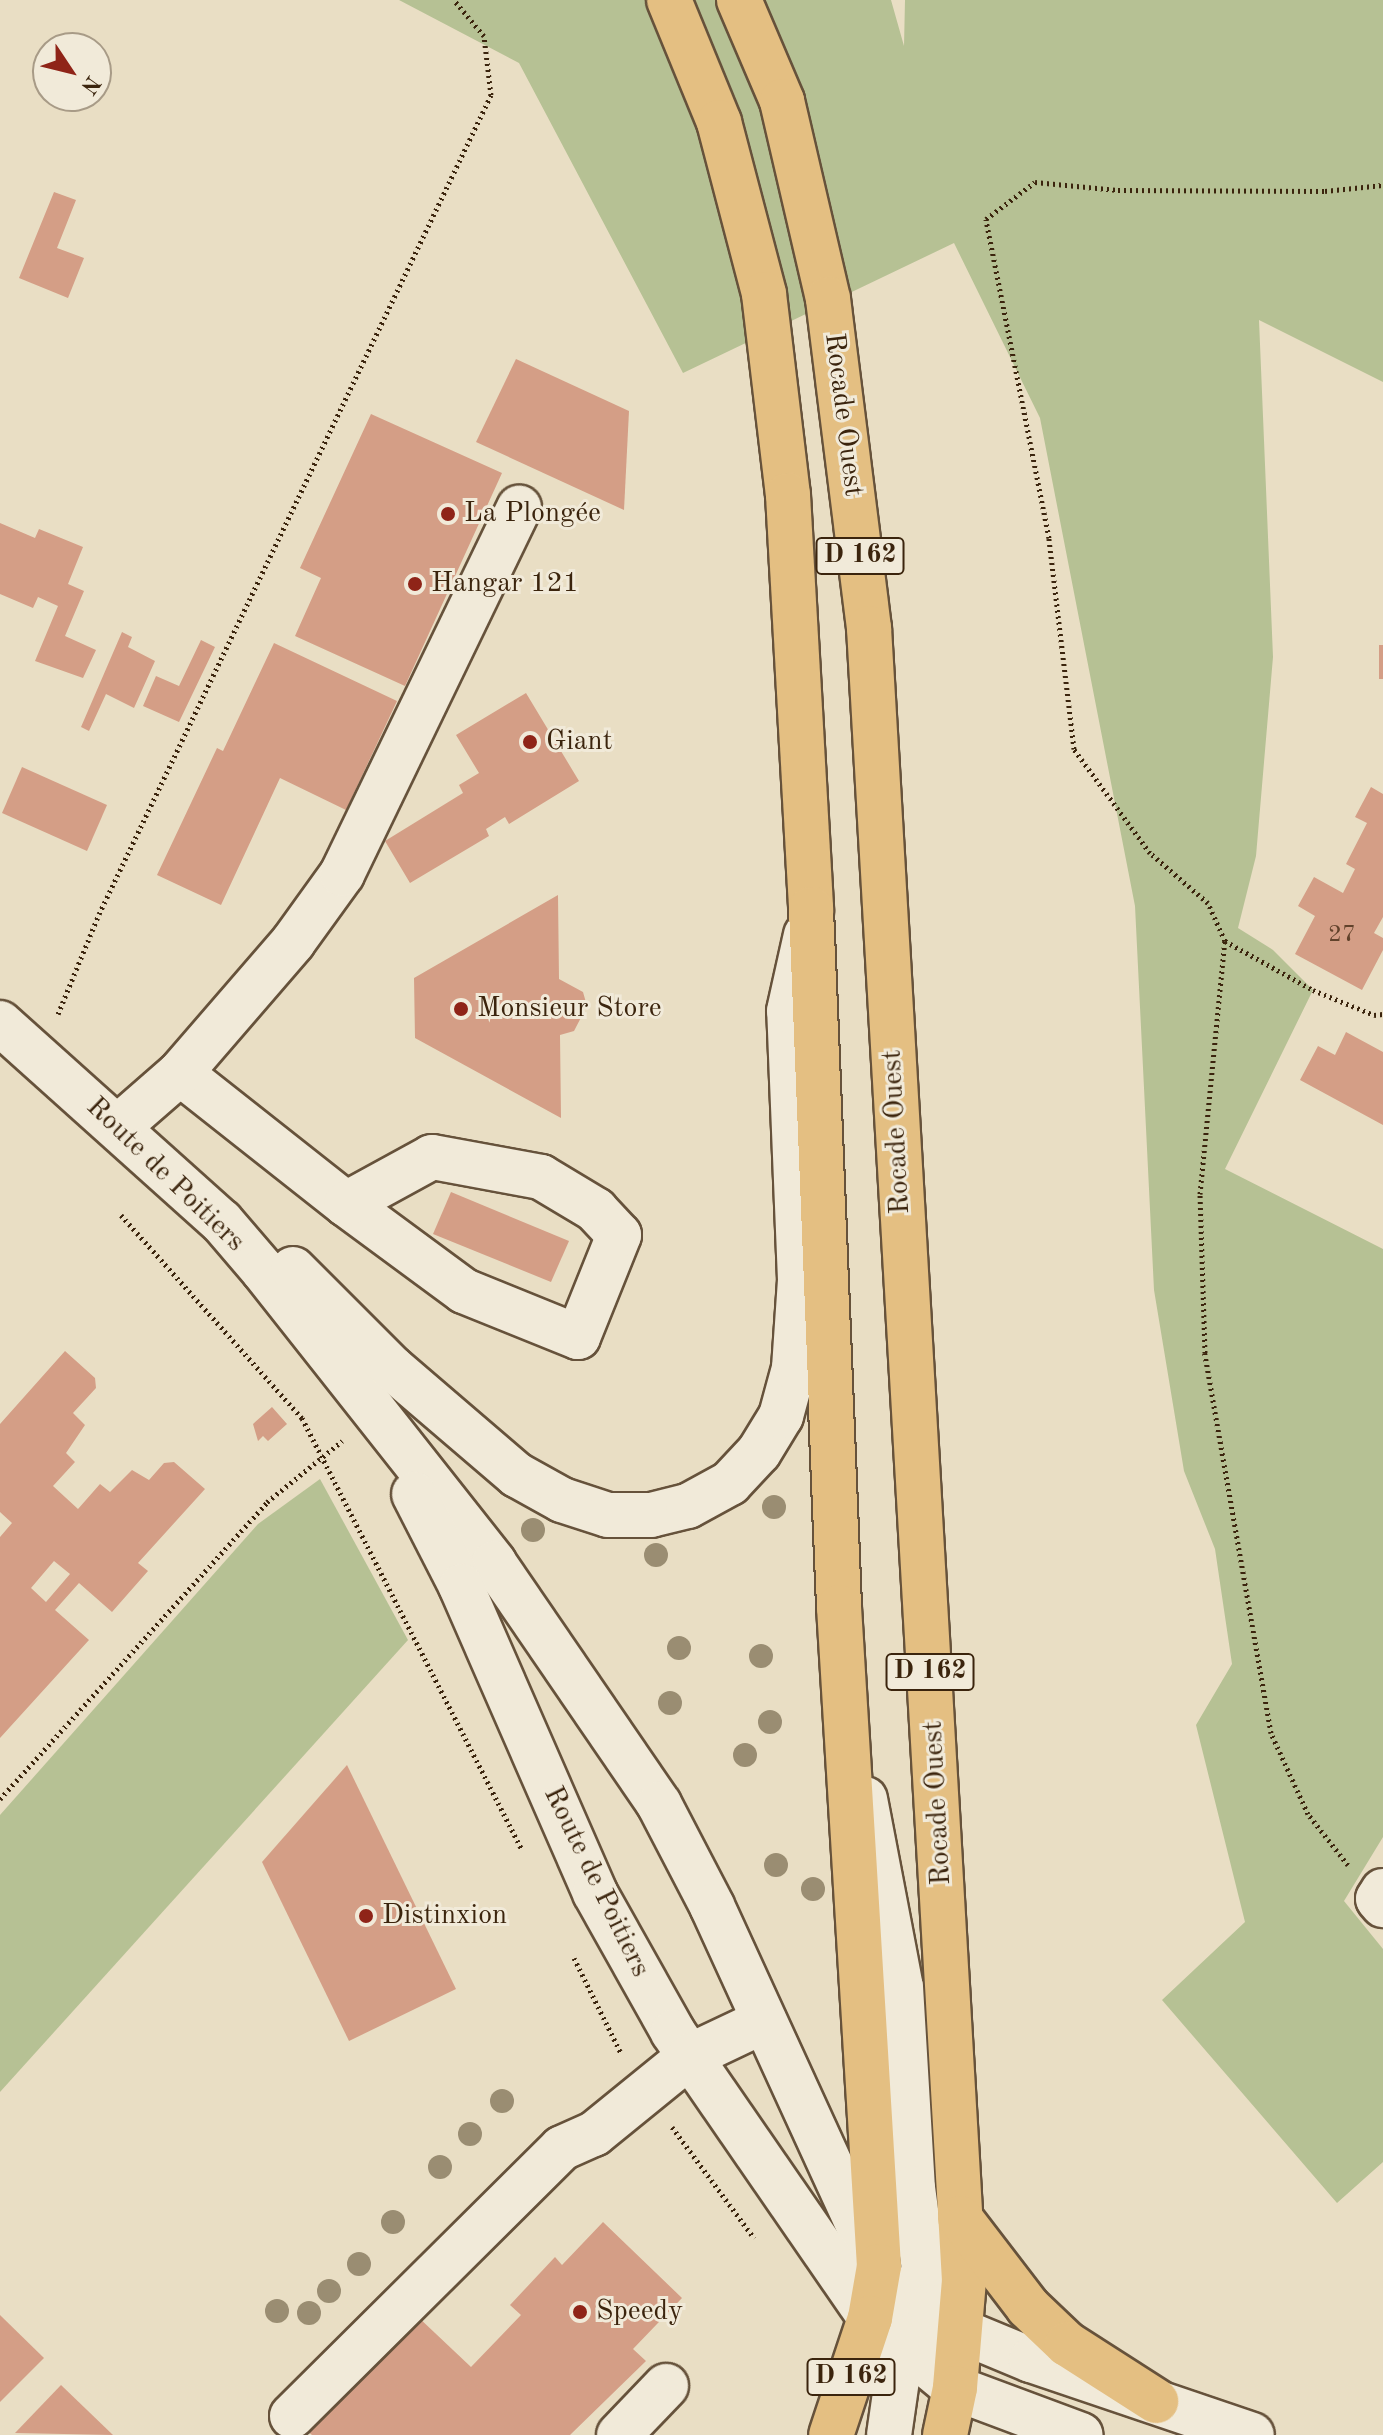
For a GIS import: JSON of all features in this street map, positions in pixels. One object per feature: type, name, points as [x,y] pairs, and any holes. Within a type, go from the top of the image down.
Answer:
[{"type":"main road","name":"D 162","points":[[669,0],[719,122],[764,294],[788,495],[811,909],[839,1591],[849,1714],[879,2266],[886,2332],[831,2435]]},
{"type":"main road","name":"Rocade Ouest","points":[[739,0],[782,101],[828,299],[869,628],[964,2280],[945,2319]]},
{"type":"main road","points":[[960,2218],[1028,2307],[1067,2344],[1156,2401]]},
{"type":"main road","name":"D 162","points":[[945,2319],[955,2388],[945,2435]]},
{"type":"street","points":[[118,1127],[180,1073],[293,942],[342,874],[519,508]]},
{"type":"street","points":[[221,1221],[289,1266],[392,1368],[517,1475],[562,1500],[608,1515],[651,1515],[688,1506],[730,1483],[759,1452],[781,1416],[794,1368],[800,1280],[789,1011],[811,909]]},
{"type":"street","name":"Route de Poitiers","points":[[14,1035],[221,1221],[494,1563],[659,1804],[879,2266]]},
{"type":"street","points":[[180,1073],[346,1204],[464,1291],[578,1337],[619,1235],[596,1210],[541,1177],[432,1157],[346,1204]]},
{"type":"street","name":"Route de Poitiers","points":[[375,1416],[461,1586],[595,1893],[690,2056],[886,2332],[955,2388],[1081,2435]]},
{"type":"street","points":[[849,1714],[901,1987],[913,2188],[945,2319]]},
{"type":"street","points":[[292,2416],[562,2148],[594,2134],[644,2089],[690,2056],[764,2021]]},
{"type":"street","points":[[879,2266],[945,2319],[1252,2435]]},
{"type":"street","points":[[886,2332],[889,2435]]},
{"type":"street","points":[[619,2435],[666,2386]]},
{"type":"path","points":[[14,1035],[61,1011],[99,914],[491,95],[484,36],[454,0]]},
{"type":"path","points":[[1381,1898],[1308,1814],[1271,1733],[1205,1353],[1200,1194],[1225,941],[1208,903],[1150,853],[1074,749],[1049,538],[986,219],[1035,182],[1118,190],[1277,191],[1383,185]]},
{"type":"path","points":[[1225,941],[1313,990],[1374,1015],[1383,1014]]},
{"type":"path","points":[[121,1215],[302,1418],[325,1455],[523,1852]]},
{"type":"path","points":[[0,1799],[267,1502],[375,1416]]},
{"type":"path","points":[[571,1950],[644,2089],[759,2244]]},
{"type":"green space","points":[[399,0],[891,0],[904,46],[905,0],[1383,0],[1383,382],[1259,320],[1273,657],[1256,856],[1238,928],[1273,950],[1313,990],[1225,1169],[1383,1249],[1383,1837],[1344,1901],[1383,1949],[1383,2162],[1337,2203],[1162,2000],[1245,1922],[1196,1725],[1232,1664],[1215,1549],[1184,1471],[1154,1290],[1135,906],[1040,418],[954,243],[683,373],[519,63]]},
{"type":"green space","points":[[320,1479],[408,1640],[0,2092],[0,1815],[258,1524]]},
{"type":"building","points":[[54,192],[76,200],[57,248],[84,258],[68,298],[19,278]]},
{"type":"building","points":[[516,359],[629,411],[624,510],[476,442]]},
{"type":"building","points":[[371,414],[502,473],[405,686],[295,636],[321,578],[300,568]]},
{"type":"building","points":[[0,523],[35,538],[39,529],[83,547],[68,584],[84,591],[65,636],[96,650],[83,678],[35,661],[58,606],[38,597],[33,608],[0,594]]},
{"type":"building","points":[[122,632],[132,637],[128,647],[155,661],[134,708],[106,694],[89,731],[81,727]]},
{"type":"building","points":[[201,640],[215,647],[179,722],[143,706],[156,676],[179,686]]},
{"type":"building","points":[[274,643],[397,701],[346,810],[280,778],[221,905],[157,875],[217,748],[223,751]]},
{"type":"building","points":[[1379,645],[1383,645],[1383,679],[1379,679]]},
{"type":"building","points":[[526,693],[579,781],[509,824],[505,817],[486,829],[489,836],[410,883],[385,841],[463,793],[459,785],[479,773],[456,735]]},
{"type":"building","points":[[22,767],[107,805],[87,851],[2,813]]},
{"type":"building","points":[[1371,787],[1383,794],[1383,917],[1374,933],[1383,938],[1383,950],[1362,990],[1295,954],[1315,916],[1298,906],[1314,877],[1343,893],[1355,869],[1346,864],[1367,823],[1355,817]]},
{"type":"building","points":[[558,895],[559,979],[583,992],[587,1006],[574,1031],[560,1035],[561,1118],[415,1038],[414,978]]},
{"type":"building","points":[[1346,1032],[1383,1052],[1383,1125],[1300,1080],[1318,1046],[1335,1055]]},
{"type":"building","points":[[451,1192],[569,1241],[551,1282],[433,1234]]},
{"type":"building","points":[[65,1351],[95,1378],[96,1388],[73,1413],[85,1425],[66,1453],[75,1462],[53,1486],[78,1509],[100,1484],[110,1492],[132,1470],[149,1480],[164,1463],[174,1462],[205,1489],[138,1563],[148,1571],[112,1612],[79,1583],[55,1610],[89,1640],[0,1738],[0,1537],[12,1523],[0,1512],[0,1424]],"holes":[[[54,1561],[70,1574],[46,1602],[31,1588]]]},
{"type":"building","points":[[272,1407],[287,1424],[268,1441],[263,1436],[258,1441],[253,1424]]},
{"type":"building","points":[[347,1765],[456,1989],[349,2041],[262,1862]]},
{"type":"building","points":[[603,2222],[682,2298],[633,2349],[646,2361],[570,2435],[312,2435],[307,2431],[417,2316],[471,2367],[521,2315],[510,2305],[555,2257],[562,2265]]},
{"type":"building","points":[[0,2315],[44,2358],[0,2402]]},
{"type":"building","points":[[61,2385],[113,2435],[15,2433]]},
{"type":"place","name":"La Plongée","points":[[448,514]]},
{"type":"place","name":"Hangar 121","points":[[415,584]]},
{"type":"place","name":"Giant","points":[[530,742]]},
{"type":"place","name":"Monsieur Store","points":[[461,1009]]},
{"type":"place","name":"Distinxion","points":[[366,1916]]},
{"type":"place","name":"Speedy","points":[[580,2312]]}]
